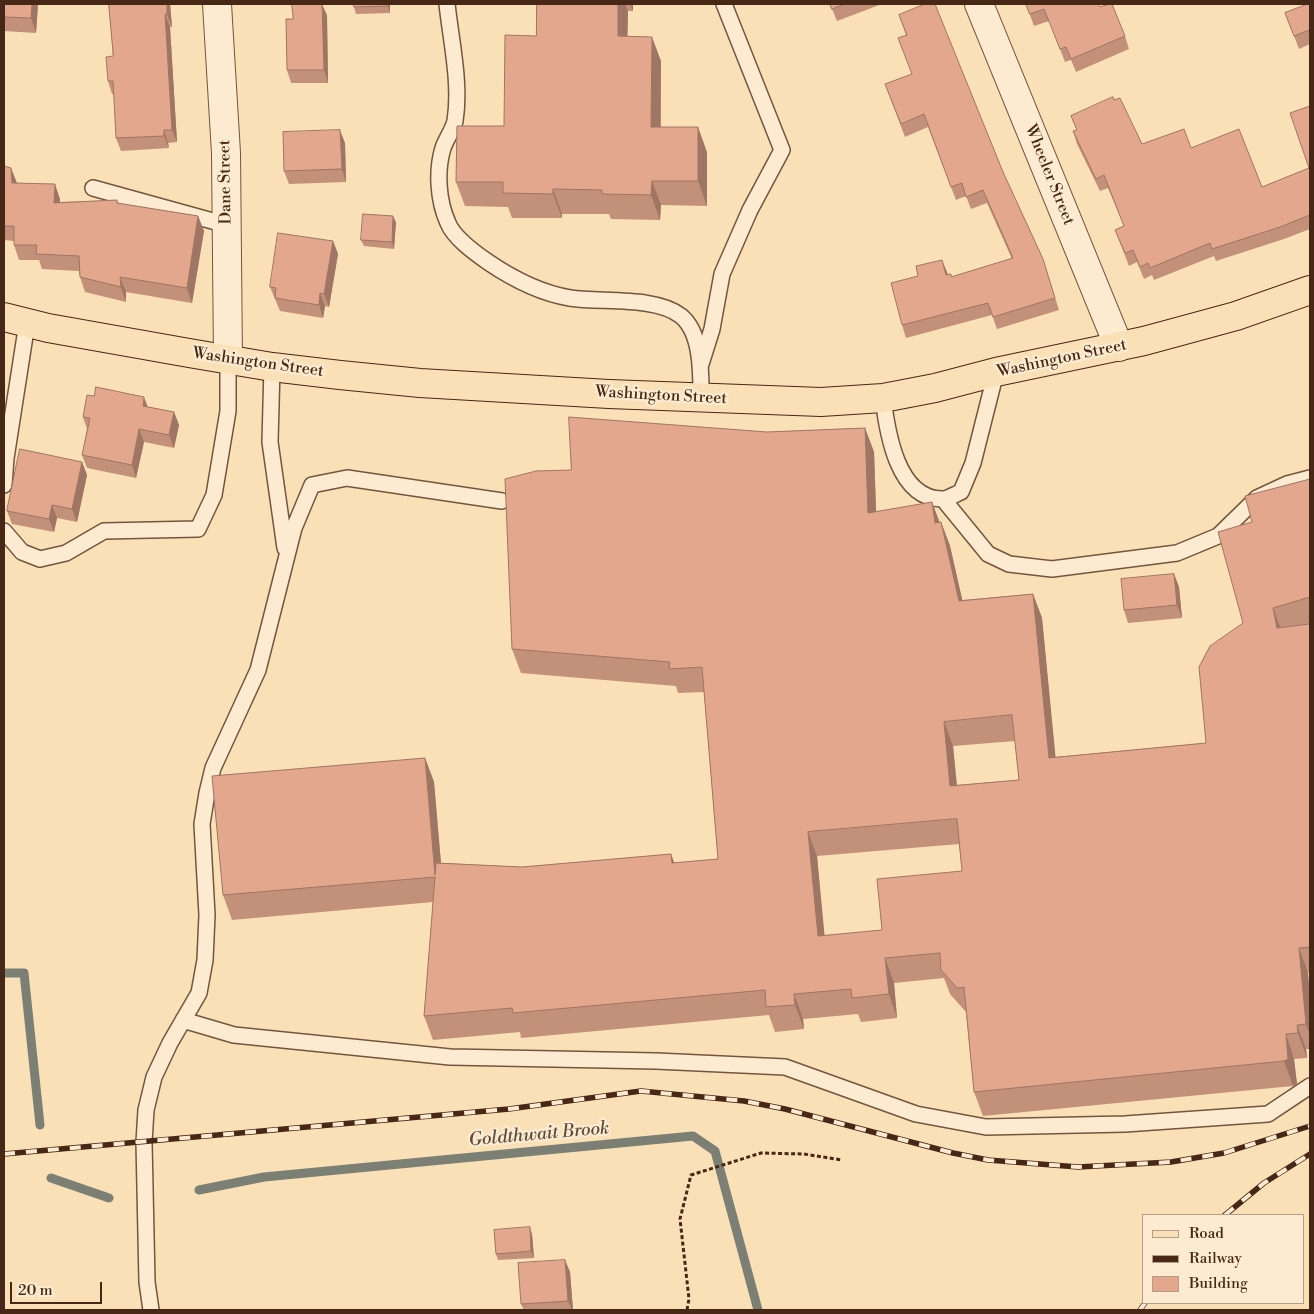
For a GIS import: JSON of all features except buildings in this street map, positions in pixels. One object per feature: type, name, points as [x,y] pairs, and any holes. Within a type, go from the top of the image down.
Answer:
[{"type":"main road","name":"Washington Street","points":[[16,320],[272,368],[420,383],[701,398],[821,402],[883,398],[1119,346],[1236,316],[1310,290]]},
{"type":"street","name":"Dane Street","points":[[217,4],[226,153],[228,360]]},
{"type":"street","name":"Wheeler Street","points":[[979,4],[1119,346]]},
{"type":"lane","points":[[447,4],[455,85],[455,121],[443,150],[439,181],[442,206],[448,225],[479,256],[499,270],[547,293],[572,298],[651,304],[681,316],[692,330],[701,364],[701,398]]},
{"type":"lane","points":[[701,364],[712,329],[722,274],[750,210],[782,150],[724,4]]},
{"type":"lane","points":[[93,188],[227,225]]},
{"type":"lane","points":[[4,485],[16,320]]},
{"type":"lane","points":[[4,531],[22,552],[40,559],[66,553],[104,531],[198,529],[214,495],[228,411],[228,360]]},
{"type":"lane","points":[[272,368],[270,442],[286,557]]},
{"type":"lane","points":[[943,500],[961,492],[973,463],[996,372]]},
{"type":"lane","points":[[883,398],[888,438],[899,468],[920,494],[943,500],[988,554],[1009,564],[1052,569],[1177,553],[1218,536],[1256,498],[1287,484],[1310,478]]},
{"type":"lane","points":[[151,1310],[147,1282],[144,1142],[146,1110],[154,1077],[199,993],[205,960],[207,915],[202,824],[207,792],[213,768],[258,670],[294,528],[312,485],[347,478],[502,501]]},
{"type":"lane","points":[[183,1020],[234,1035],[450,1057],[656,1061],[785,1067],[916,1114],[986,1127],[1125,1124],[1268,1114],[1310,1086]]},
{"type":"path","points":[[687,1310],[689,1299],[680,1219],[691,1175],[705,1169],[761,1154],[804,1154],[842,1160]]},
{"type":"waterway","name":"Goldthwait Brook","points":[[4,973],[24,973],[40,1125]]},
{"type":"waterway","name":"Goldthwait Brook","points":[[199,1190],[264,1177],[693,1136],[715,1151],[758,1310]]},
{"type":"waterway","name":"Goldthwait Brook","points":[[51,1178],[109,1198]]},
{"type":"railway","points":[[4,1154],[509,1109],[641,1091],[744,1101],[785,1109],[953,1153],[988,1160],[1078,1167],[1171,1162],[1224,1153],[1310,1126]]},
{"type":"railway","points":[[1226,1214],[1264,1183],[1310,1154]]},
{"type":"railway","points":[[1140,1310],[1144,1304]]}]
